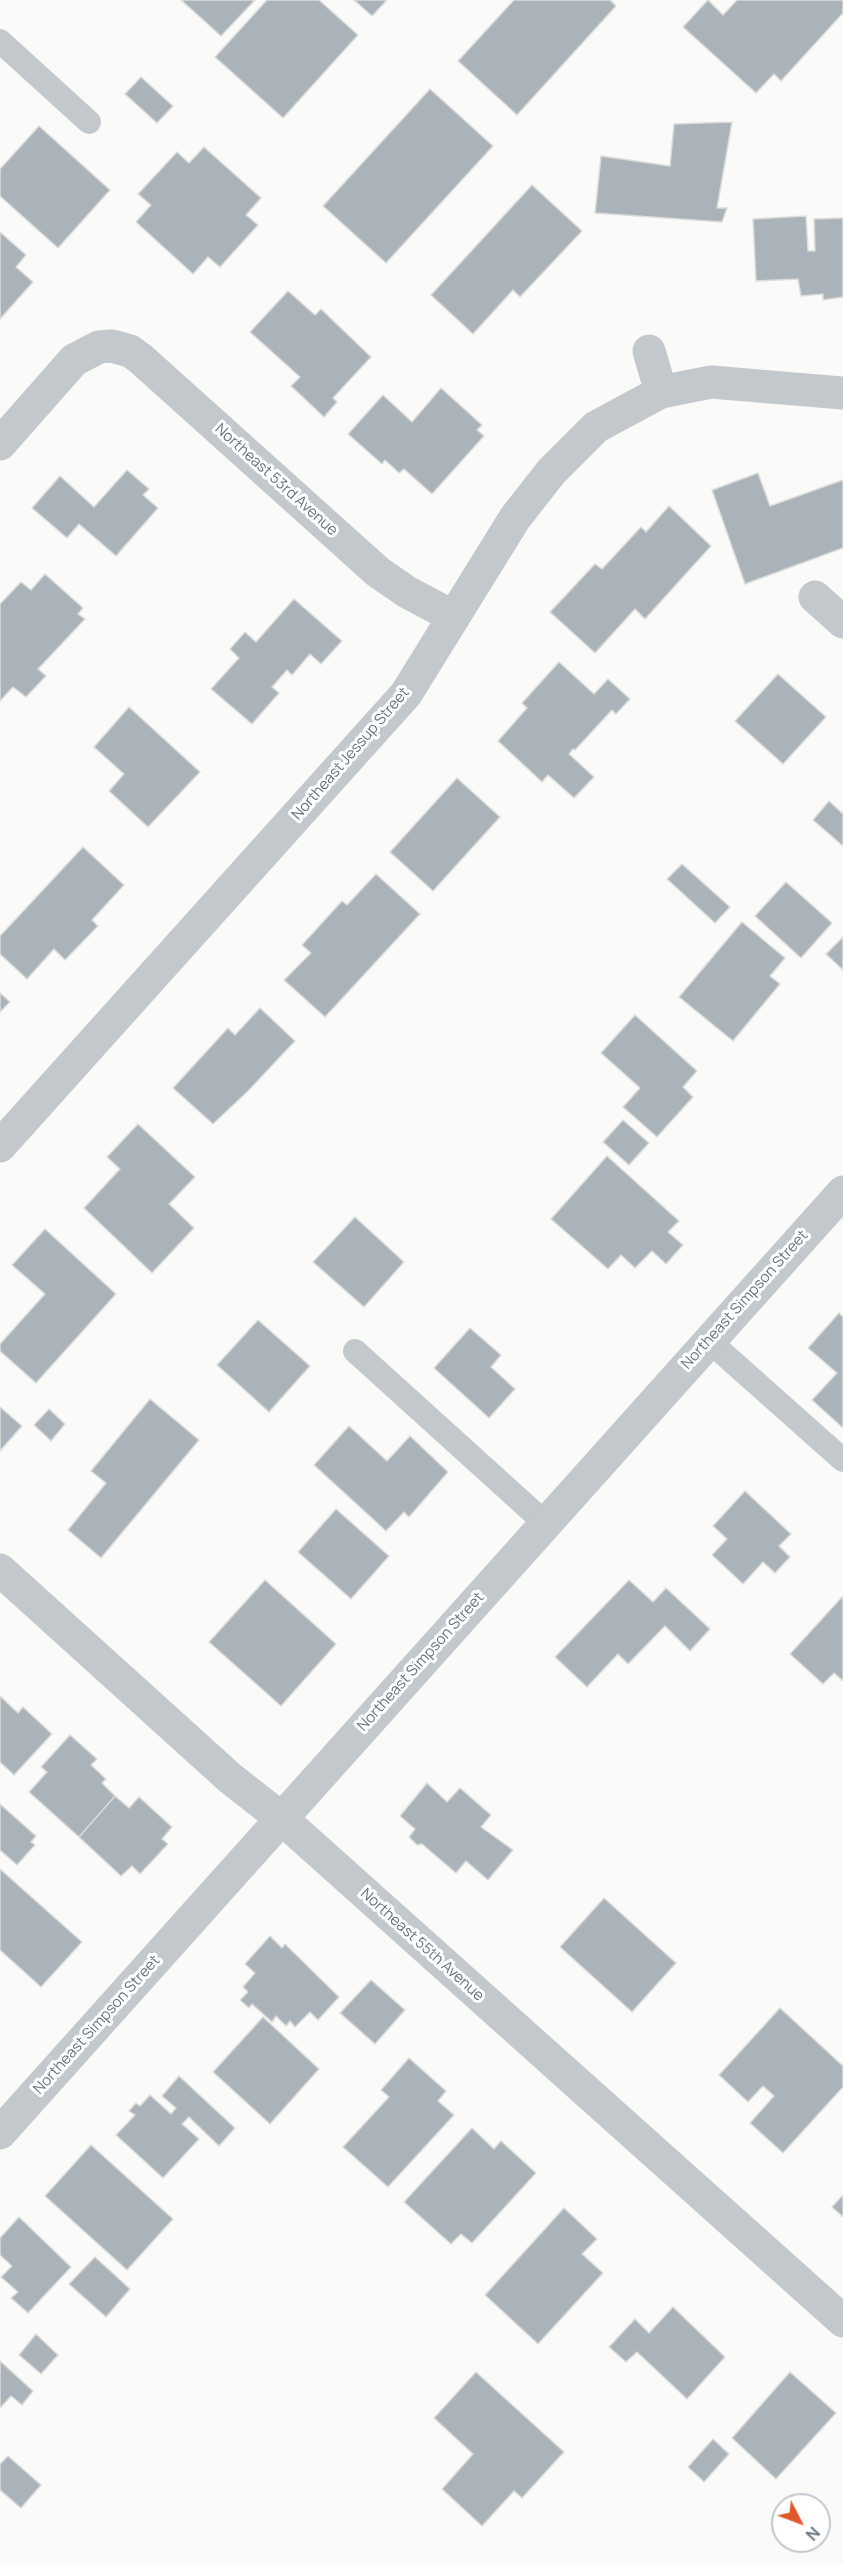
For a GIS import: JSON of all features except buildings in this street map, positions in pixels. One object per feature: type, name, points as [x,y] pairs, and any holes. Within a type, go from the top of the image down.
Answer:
[{"type":"street","name":"Northeast 53rd Avenue","points":[[0,444],[74,360],[99,346],[112,346],[130,351],[141,358],[378,572],[407,592],[454,617]]},
{"type":"street","points":[[649,351],[661,392]]},
{"type":"street","name":"Northeast Jessup Street","points":[[0,1146],[405,694],[515,518],[550,472],[596,427],[661,392],[711,382],[843,393]]},
{"type":"street","points":[[815,597],[843,622]]},
{"type":"street","name":"Northeast Simpson Street","points":[[0,2133],[843,1192]]},
{"type":"street","name":"Northeast 55th Avenue","points":[[0,1570],[230,1778],[281,1818],[843,2321]]},
{"type":"lane","points":[[0,41],[89,122]]},
{"type":"lane","points":[[708,1340],[843,1460]]},
{"type":"lane","points":[[355,1351],[545,1523]]}]
